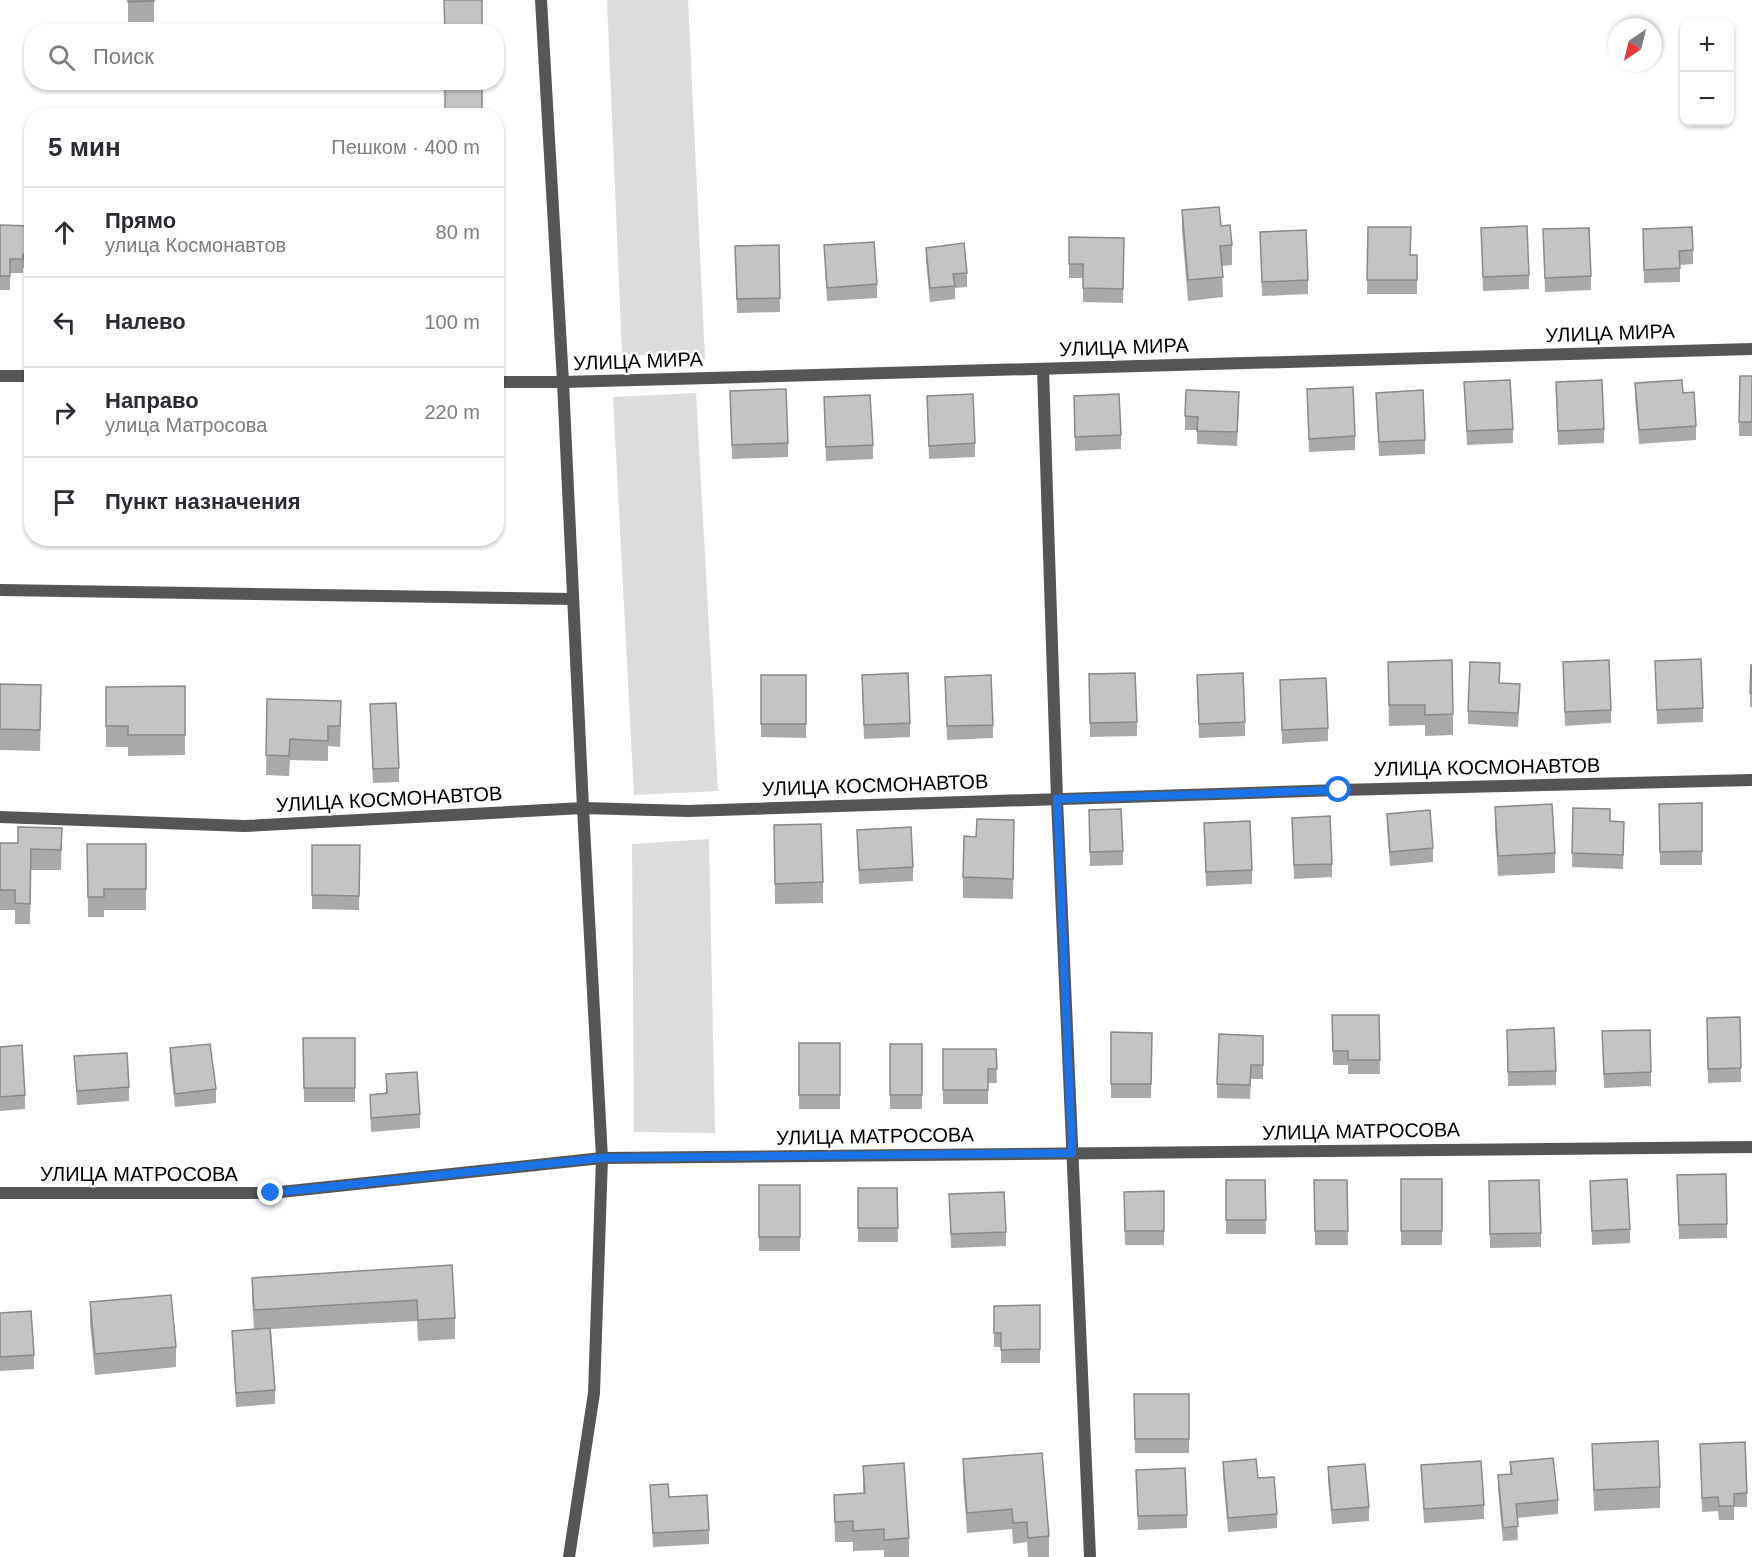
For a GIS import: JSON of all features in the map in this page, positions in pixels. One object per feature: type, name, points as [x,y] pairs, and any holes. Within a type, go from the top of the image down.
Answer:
[{"type":"street","points":[[541,0],[563,382],[602,1158],[594,1393],[569,1557]]},
{"type":"street","name":"УЛИЦА МИРА","points":[[504,382],[1752,349]]},
{"type":"street","points":[[1043,369],[1057,799],[1090,1557]]},
{"type":"street","points":[[0,376],[24,376]]},
{"type":"street","points":[[0,591],[573,599]]},
{"type":"street","name":"УЛИЦА КОСМОНАВТОВ","points":[[0,817],[245,826],[583,808],[688,811],[1752,780]]},
{"type":"street","name":"УЛИЦА МАТРОСОВА","points":[[0,1193],[271,1193],[602,1158],[1752,1147]]},
{"type":"shaded area","points":[[607,0],[688,0],[705,359],[622,354]]},
{"type":"shaded area","points":[[696,393],[718,791],[634,795],[613,397]]},
{"type":"shaded area","points":[[709,839],[715,1133],[634,1132],[632,844]]},
{"type":"building","points":[[128,0],[154,0],[154,1],[128,2]]},
{"type":"building","points":[[444,0],[482,0],[482,24],[445,24]]},
{"type":"building","points":[[445,90],[482,90],[482,108],[445,108]]},
{"type":"building","points":[[1219,207],[1221,226],[1230,225],[1232,245],[1220,246],[1223,277],[1188,280],[1182,210]]},
{"type":"building","points":[[0,225],[24,226],[23,259],[10,259],[10,276],[0,276]]},
{"type":"building","points":[[1527,226],[1529,275],[1483,277],[1481,228]]},
{"type":"building","points":[[1368,227],[1411,227],[1410,255],[1417,255],[1417,280],[1367,280]]},
{"type":"building","points":[[1692,227],[1693,250],[1679,251],[1680,268],[1644,270],[1643,229]]},
{"type":"building","points":[[1589,228],[1591,276],[1545,278],[1543,229]]},
{"type":"building","points":[[1306,230],[1308,280],[1262,282],[1260,232]]},
{"type":"building","points":[[1069,237],[1124,238],[1123,289],[1083,288],[1083,264],[1069,264]]},
{"type":"building","points":[[874,242],[877,284],[827,288],[824,245]]},
{"type":"building","points":[[964,243],[967,273],[953,274],[955,286],[930,288],[926,248]]},
{"type":"building","points":[[779,245],[780,298],[737,299],[735,246]]},
{"type":"building","points":[[1740,376],[1752,376],[1752,422],[1739,422]]},
{"type":"building","points":[[1510,380],[1513,429],[1467,431],[1464,382]]},
{"type":"building","points":[[1602,380],[1604,429],[1558,431],[1556,382]]},
{"type":"building","points":[[1682,380],[1683,393],[1694,392],[1696,426],[1639,430],[1635,383]]},
{"type":"building","points":[[1353,387],[1355,436],[1309,439],[1307,389]]},
{"type":"building","points":[[786,389],[788,443],[732,445],[730,391]]},
{"type":"building","points":[[1186,390],[1239,392],[1237,432],[1197,431],[1198,417],[1185,416]]},
{"type":"building","points":[[1423,390],[1425,440],[1379,442],[1376,393]]},
{"type":"building","points":[[973,394],[975,443],[929,446],[927,396]]},
{"type":"building","points":[[1119,394],[1121,435],[1075,437],[1074,396]]},
{"type":"building","points":[[870,395],[873,445],[826,447],[824,397]]},
{"type":"building","points":[[1701,659],[1703,708],[1657,710],[1655,661]]},
{"type":"building","points":[[1452,660],[1453,714],[1425,715],[1425,705],[1389,705],[1388,662]]},
{"type":"building","points":[[1609,660],[1611,710],[1565,712],[1563,662]]},
{"type":"building","points":[[1470,662],[1500,663],[1499,683],[1520,684],[1518,713],[1468,711]]},
{"type":"building","points":[[1752,665],[1752,694],[1750,693]]},
{"type":"building","points":[[908,673],[910,723],[864,725],[862,675]]},
{"type":"building","points":[[1135,673],[1137,722],[1090,723],[1089,674]]},
{"type":"building","points":[[1243,673],[1245,722],[1199,724],[1197,675]]},
{"type":"building","points":[[761,675],[806,675],[806,724],[761,724]]},
{"type":"building","points":[[991,675],[993,725],[947,726],[945,677]]},
{"type":"building","points":[[1326,678],[1328,728],[1282,730],[1280,680]]},
{"type":"building","points":[[0,684],[41,685],[40,730],[0,729]]},
{"type":"building","points":[[185,686],[185,735],[128,735],[128,726],[106,726],[106,687]]},
{"type":"building","points":[[267,699],[341,701],[340,726],[328,726],[328,741],[290,739],[289,756],[266,755]]},
{"type":"building","points":[[396,703],[399,768],[373,769],[370,704]]},
{"type":"building","points":[[1702,803],[1702,851],[1660,852],[1659,804]]},
{"type":"building","points":[[1552,804],[1555,853],[1498,856],[1495,807]]},
{"type":"building","points":[[1573,808],[1610,809],[1610,821],[1624,822],[1623,855],[1572,853]]},
{"type":"building","points":[[1121,809],[1123,851],[1090,852],[1089,810]]},
{"type":"building","points":[[1430,810],[1433,848],[1390,852],[1387,814]]},
{"type":"building","points":[[1330,816],[1332,864],[1294,865],[1292,818]]},
{"type":"building","points":[[977,819],[1014,820],[1013,879],[963,877],[964,836],[976,837]]},
{"type":"building","points":[[1250,821],[1252,870],[1206,872],[1204,823]]},
{"type":"building","points":[[821,824],[823,882],[775,884],[774,825]]},
{"type":"building","points":[[18,827],[62,828],[61,850],[31,849],[30,904],[15,903],[15,890],[0,890],[0,843],[18,843]]},
{"type":"building","points":[[911,827],[913,867],[859,870],[857,830]]},
{"type":"building","points":[[87,844],[146,844],[146,889],[104,889],[104,897],[88,897]]},
{"type":"building","points":[[312,845],[360,845],[359,896],[312,895]]},
{"type":"building","points":[[1332,1015],[1379,1015],[1380,1060],[1348,1060],[1348,1051],[1333,1051]]},
{"type":"building","points":[[1740,1017],[1741,1068],[1708,1069],[1707,1018]]},
{"type":"building","points":[[1554,1028],[1556,1071],[1508,1072],[1507,1030]]},
{"type":"building","points":[[1650,1030],[1651,1072],[1604,1074],[1602,1031]]},
{"type":"building","points":[[1111,1032],[1152,1033],[1151,1084],[1111,1084]]},
{"type":"building","points":[[1219,1034],[1263,1036],[1263,1065],[1251,1065],[1250,1085],[1217,1084]]},
{"type":"building","points":[[303,1038],[355,1038],[355,1088],[304,1088]]},
{"type":"building","points":[[799,1043],[840,1043],[840,1095],[799,1095]]},
{"type":"building","points":[[210,1044],[216,1089],[175,1094],[170,1048]]},
{"type":"building","points":[[890,1044],[922,1044],[922,1095],[890,1095]]},
{"type":"building","points":[[22,1045],[25,1095],[0,1097],[0,1047]]},
{"type":"building","points":[[943,1049],[996,1049],[997,1069],[988,1069],[988,1090],[943,1090]]},
{"type":"building","points":[[127,1053],[129,1087],[77,1091],[74,1056]]},
{"type":"building","points":[[417,1072],[420,1114],[371,1118],[370,1095],[387,1093],[386,1074]]},
{"type":"building","points":[[1726,1174],[1727,1224],[1679,1225],[1677,1175]]},
{"type":"building","points":[[1401,1179],[1442,1179],[1442,1231],[1401,1231]]},
{"type":"building","points":[[1627,1179],[1630,1229],[1592,1231],[1590,1181]]},
{"type":"building","points":[[1226,1180],[1265,1180],[1266,1220],[1226,1220]]},
{"type":"building","points":[[1314,1180],[1347,1180],[1348,1231],[1315,1231]]},
{"type":"building","points":[[1539,1180],[1541,1233],[1490,1234],[1489,1181]]},
{"type":"building","points":[[759,1185],[800,1185],[800,1237],[759,1237]]},
{"type":"building","points":[[858,1188],[897,1188],[898,1228],[858,1228]]},
{"type":"building","points":[[1164,1191],[1164,1231],[1125,1231],[1124,1192]]},
{"type":"building","points":[[1004,1192],[1006,1232],[951,1234],[949,1194]]},
{"type":"building","points":[[452,1265],[455,1318],[418,1320],[417,1300],[254,1310],[252,1278]]},
{"type":"building","points":[[171,1295],[176,1347],[95,1354],[90,1302]]},
{"type":"building","points":[[1040,1305],[1040,1349],[1001,1350],[1001,1333],[994,1333],[994,1306]]},
{"type":"building","points":[[31,1311],[34,1355],[0,1357],[0,1313]]},
{"type":"building","points":[[270,1328],[275,1390],[236,1393],[232,1331]]},
{"type":"building","points":[[1134,1394],[1189,1394],[1189,1439],[1135,1439]]},
{"type":"building","points":[[1658,1441],[1660,1487],[1594,1490],[1592,1444]]},
{"type":"building","points":[[1745,1442],[1747,1493],[1734,1494],[1734,1506],[1719,1506],[1718,1497],[1702,1498],[1700,1444]]},
{"type":"building","points":[[1042,1453],[1049,1536],[1028,1538],[1027,1522],[1013,1523],[1012,1509],[967,1513],[963,1459]]},
{"type":"building","points":[[1553,1458],[1558,1500],[1516,1504],[1518,1526],[1503,1528],[1498,1475],[1512,1474],[1510,1462]]},
{"type":"building","points":[[1256,1459],[1258,1478],[1274,1477],[1277,1514],[1228,1518],[1223,1462]]},
{"type":"building","points":[[1481,1461],[1484,1505],[1424,1509],[1421,1465]]},
{"type":"building","points":[[904,1463],[909,1538],[884,1540],[884,1529],[853,1531],[853,1521],[835,1522],[834,1495],[865,1493],[863,1466]]},
{"type":"building","points":[[1365,1464],[1369,1507],[1332,1510],[1328,1467]]},
{"type":"building","points":[[1185,1468],[1187,1515],[1138,1516],[1136,1470]]},
{"type":"building","points":[[668,1484],[669,1497],[707,1495],[709,1530],[653,1533],[650,1485]]},
{"type":"route","points":[[271,1193],[602,1158],[1072,1153],[1057,799],[1339,790]]}]
